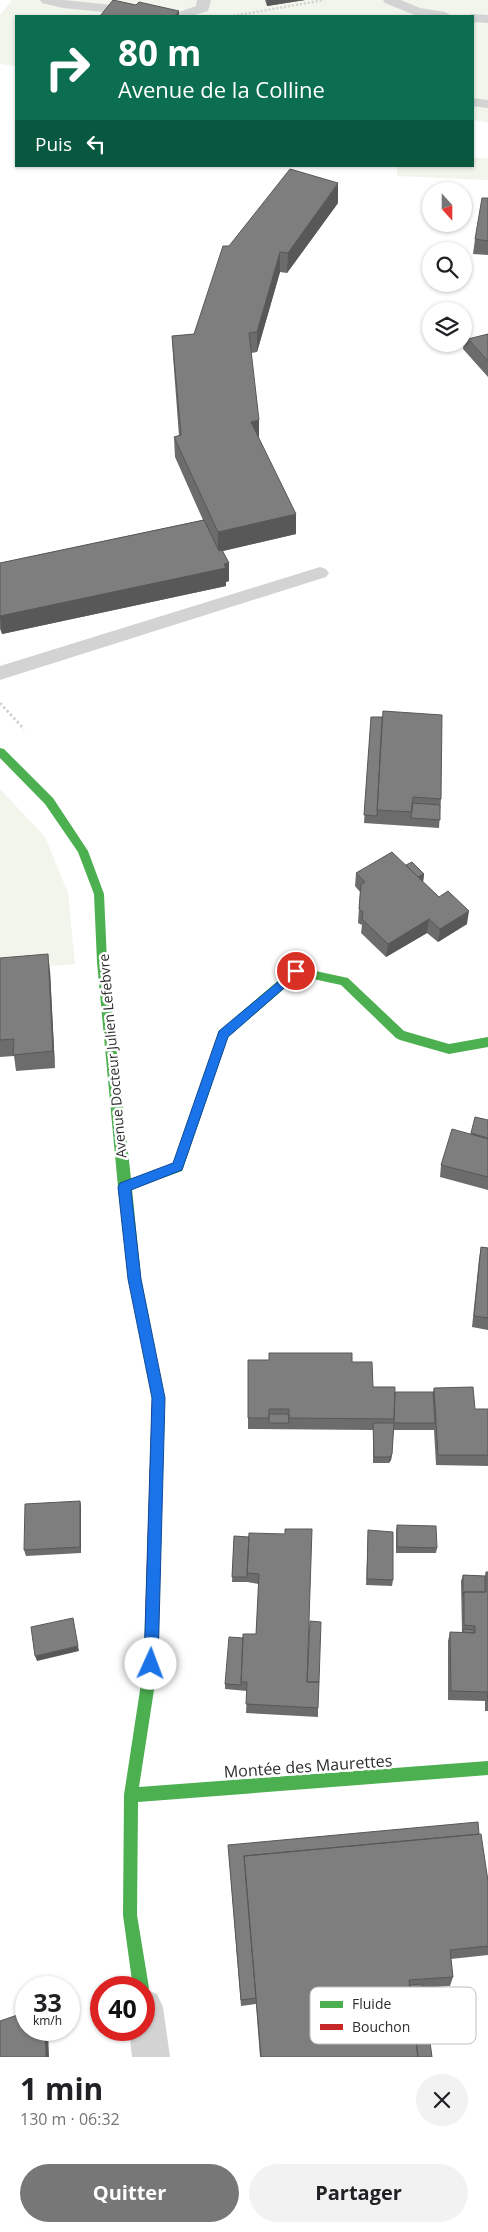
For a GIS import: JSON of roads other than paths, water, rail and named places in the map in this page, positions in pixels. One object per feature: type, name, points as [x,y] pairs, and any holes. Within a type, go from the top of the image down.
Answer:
[{"type":"street","name":"Avenue Docteur Julien Lefebvre","points":[[0,752],[49,801],[83,851],[99,894],[102,962],[124,1187],[135,1279],[158,1398],[151,1664],[131,1795],[130,1916],[139,1976]]},
{"type":"street","points":[[124,1187],[178,1167],[223,1034],[296,971],[344,981],[400,1035],[450,1049],[488,1042]]},
{"type":"street","name":"Montée des Maurettes","points":[[131,1795],[488,1768]]},
{"type":"street","points":[[149,2041],[151,2057]]},
{"type":"lane","points":[[47,0],[63,4],[170,15]]},
{"type":"lane","points":[[183,15],[203,8],[204,0]]},
{"type":"lane","points":[[390,0],[417,12],[438,15]]},
{"type":"lane","points":[[63,4],[75,15]]},
{"type":"lane","points":[[474,18],[488,19]]},
{"type":"lane","points":[[474,102],[488,104]]},
{"type":"lane","points":[[0,673],[320,573]]}]
